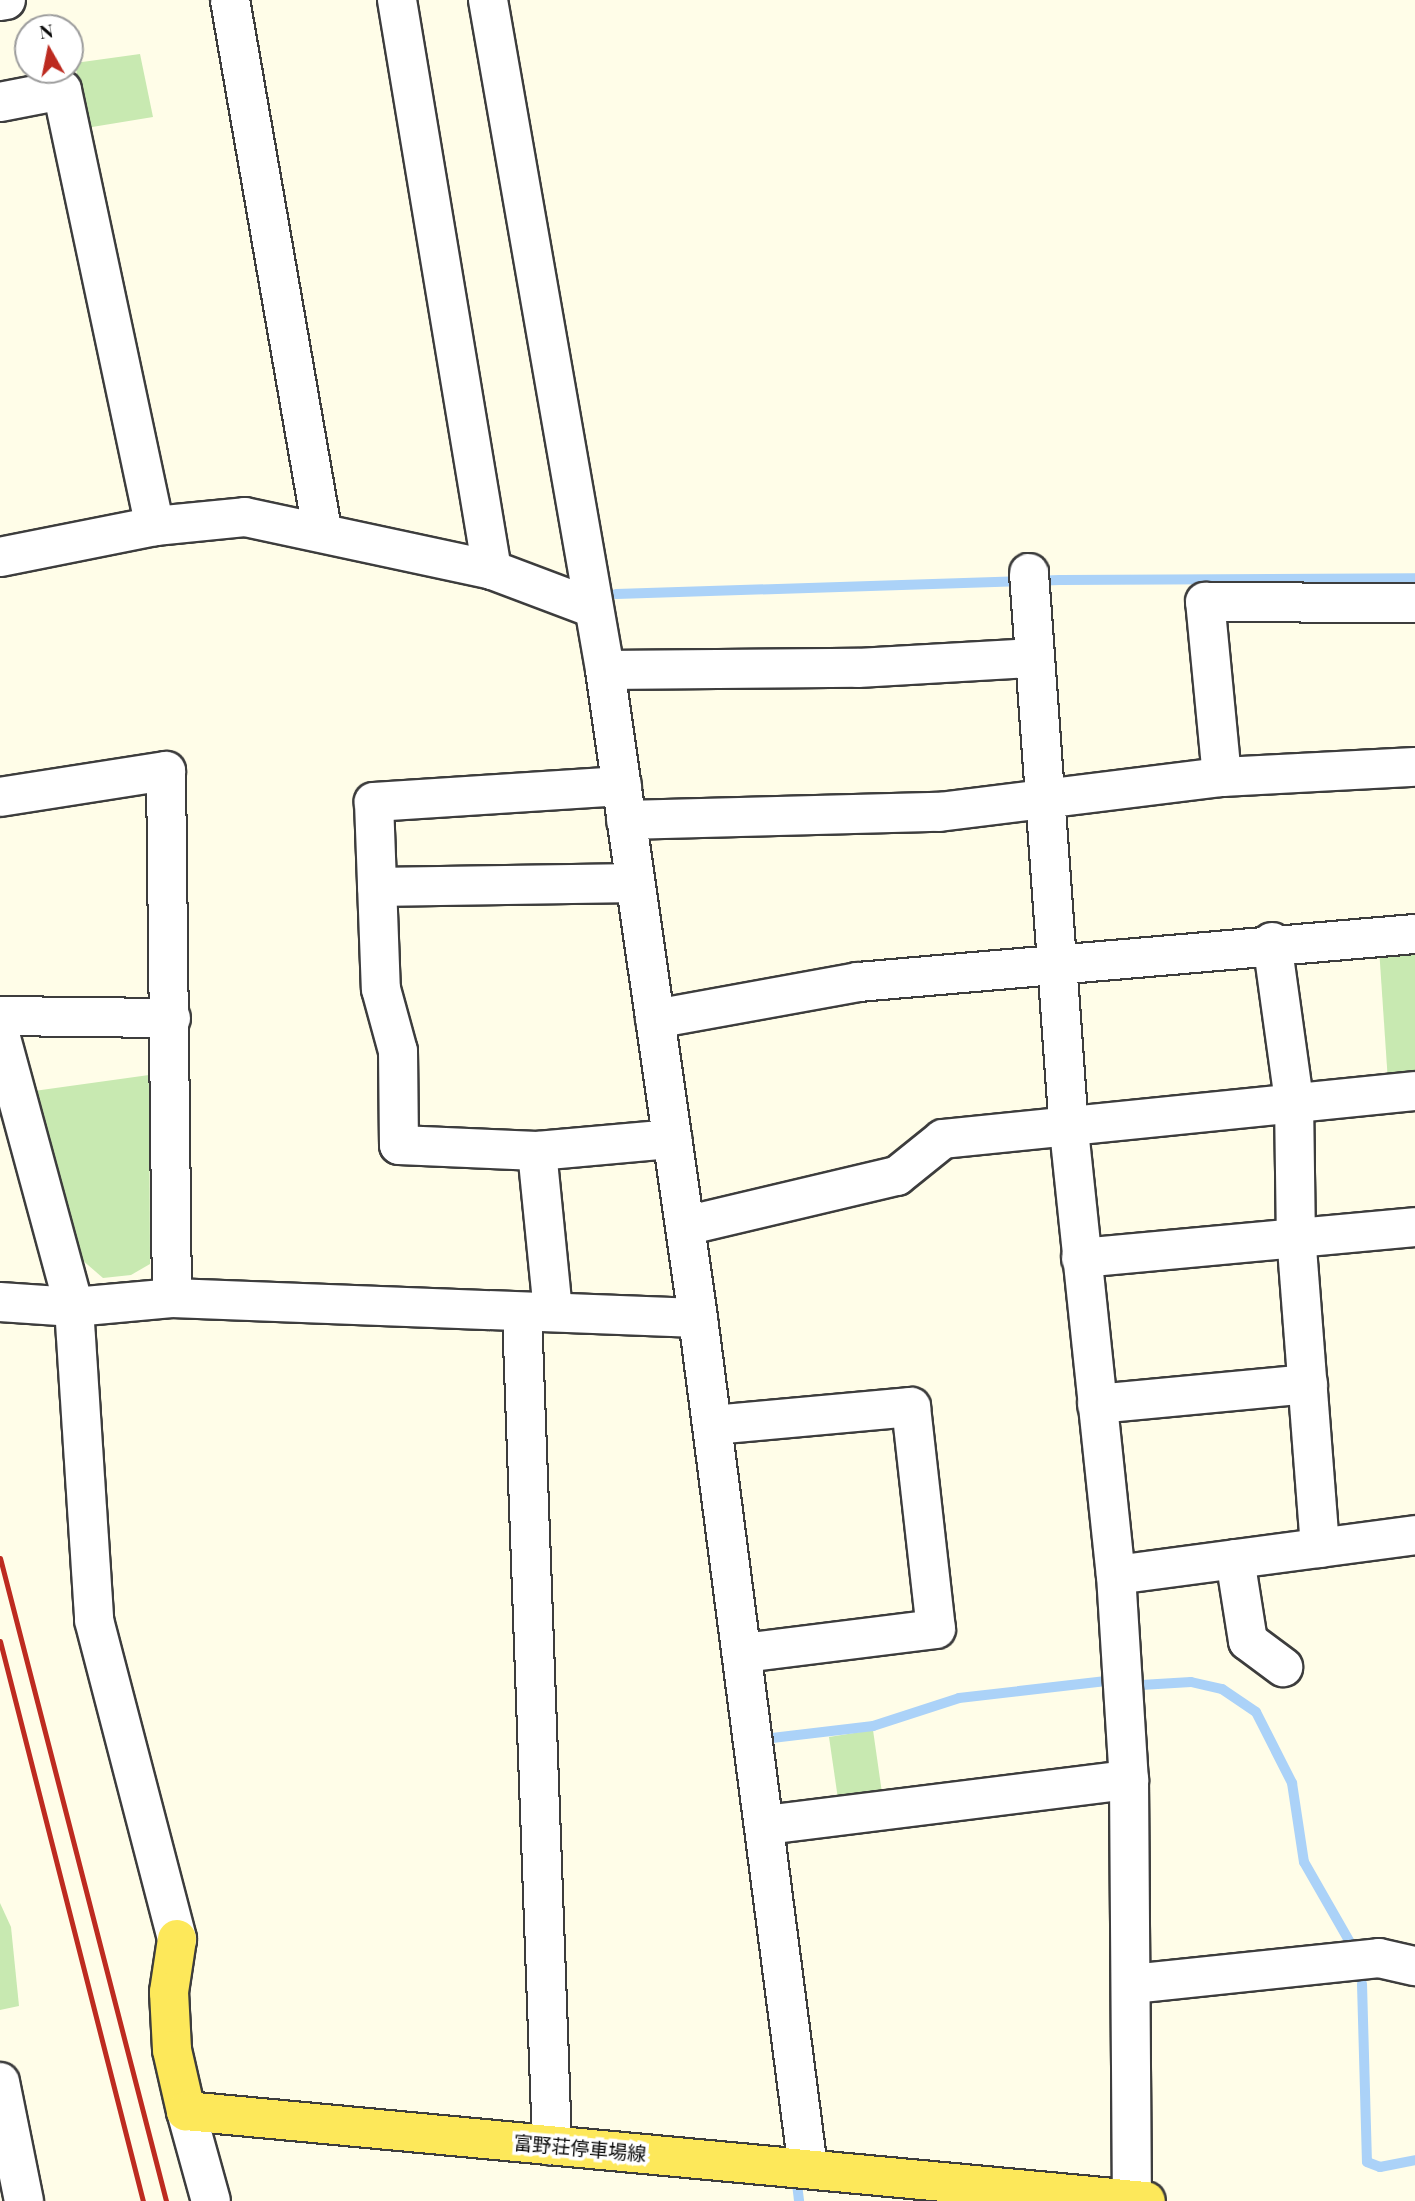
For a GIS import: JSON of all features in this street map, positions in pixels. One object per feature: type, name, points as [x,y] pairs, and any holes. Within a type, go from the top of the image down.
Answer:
[{"type":"main road","points":[[177,1940],[169,1992],[172,2050],[187,2111]]},
{"type":"main road","name":"富野荘停車場線","points":[[187,2111],[1139,2200]]},
{"type":"street","points":[[0,1],[6,0]]},
{"type":"street","points":[[230,0],[322,530]]},
{"type":"street","points":[[397,0],[492,570]]},
{"type":"street","points":[[488,0],[605,670],[655,1019],[654,1141],[685,1227],[681,1316],[713,1425],[808,2169]]},
{"type":"street","points":[[0,102],[62,90],[155,526]]},
{"type":"street","points":[[0,557],[155,526],[245,517],[322,530],[492,570],[593,608]]},
{"type":"street","points":[[1030,580],[1042,798],[1069,1130],[1115,1575],[1129,1780],[1139,2200]]},
{"type":"street","points":[[1222,777],[1205,602],[1415,603]]},
{"type":"street","points":[[605,670],[858,668],[1034,658]]},
{"type":"street","points":[[654,1141],[537,1151],[399,1145],[398,1051],[381,989],[374,802],[624,803],[939,813],[1222,777],[1415,767]]},
{"type":"street","points":[[0,797],[166,771],[173,1298]]},
{"type":"street","points":[[377,887],[635,883]]},
{"type":"street","points":[[655,1019],[859,982],[1272,942],[1415,934]]},
{"type":"street","points":[[1272,942],[1293,1100],[1296,1235],[1320,1548]]},
{"type":"street","points":[[0,1016],[171,1018]]},
{"type":"street","points":[[0,1034],[74,1307],[94,1620],[177,1940]]},
{"type":"street","points":[[685,1227],[897,1176],[943,1139],[1069,1130],[1293,1100],[1415,1091]]},
{"type":"street","points":[[537,1151],[552,2145]]},
{"type":"street","points":[[1082,1258],[1296,1235],[1415,1227]]},
{"type":"street","points":[[0,1302],[74,1307],[173,1298],[681,1316]]},
{"type":"street","points":[[1097,1404],[1308,1384]]},
{"type":"street","points":[[713,1425],[911,1407],[936,1629],[743,1653]]},
{"type":"street","points":[[1115,1575],[1415,1535]]},
{"type":"street","points":[[1236,1559],[1248,1640],[1283,1667]]},
{"type":"street","points":[[766,1825],[1129,1780]]},
{"type":"street","points":[[1132,1984],[1379,1958],[1415,1966]]},
{"type":"street","points":[[0,2082],[24,2201]]},
{"type":"street","points":[[187,2111],[211,2201]]},
{"type":"green space","points":[[140,54],[153,117],[86,128],[79,84],[84,84],[84,62]]},
{"type":"green space","points":[[1415,945],[1415,1080],[1388,1082],[1379,948]]},
{"type":"green space","points":[[149,1075],[150,1264],[131,1275],[103,1278],[81,1259],[34,1091]]},
{"type":"green space","points":[[873,1730],[882,1793],[838,1799],[829,1737]]},
{"type":"green space","points":[[0,1903],[11,1927],[19,2006],[0,2010]]},
{"type":"waterway","points":[[616,594],[1060,580],[1415,578]]},
{"type":"waterway","points":[[772,1738],[873,1726],[959,1698],[1106,1681]]},
{"type":"waterway","points":[[1141,1685],[1191,1682],[1222,1689],[1256,1712],[1292,1783],[1304,1862],[1355,1951]]},
{"type":"waterway","points":[[1362,1984],[1367,2162],[1380,2167],[1415,2160]]},
{"type":"waterway","points":[[796,2176],[799,2201]]},
{"type":"railway","points":[[0,1558],[166,2201]]},
{"type":"railway","points":[[0,1641],[143,2201]]}]
